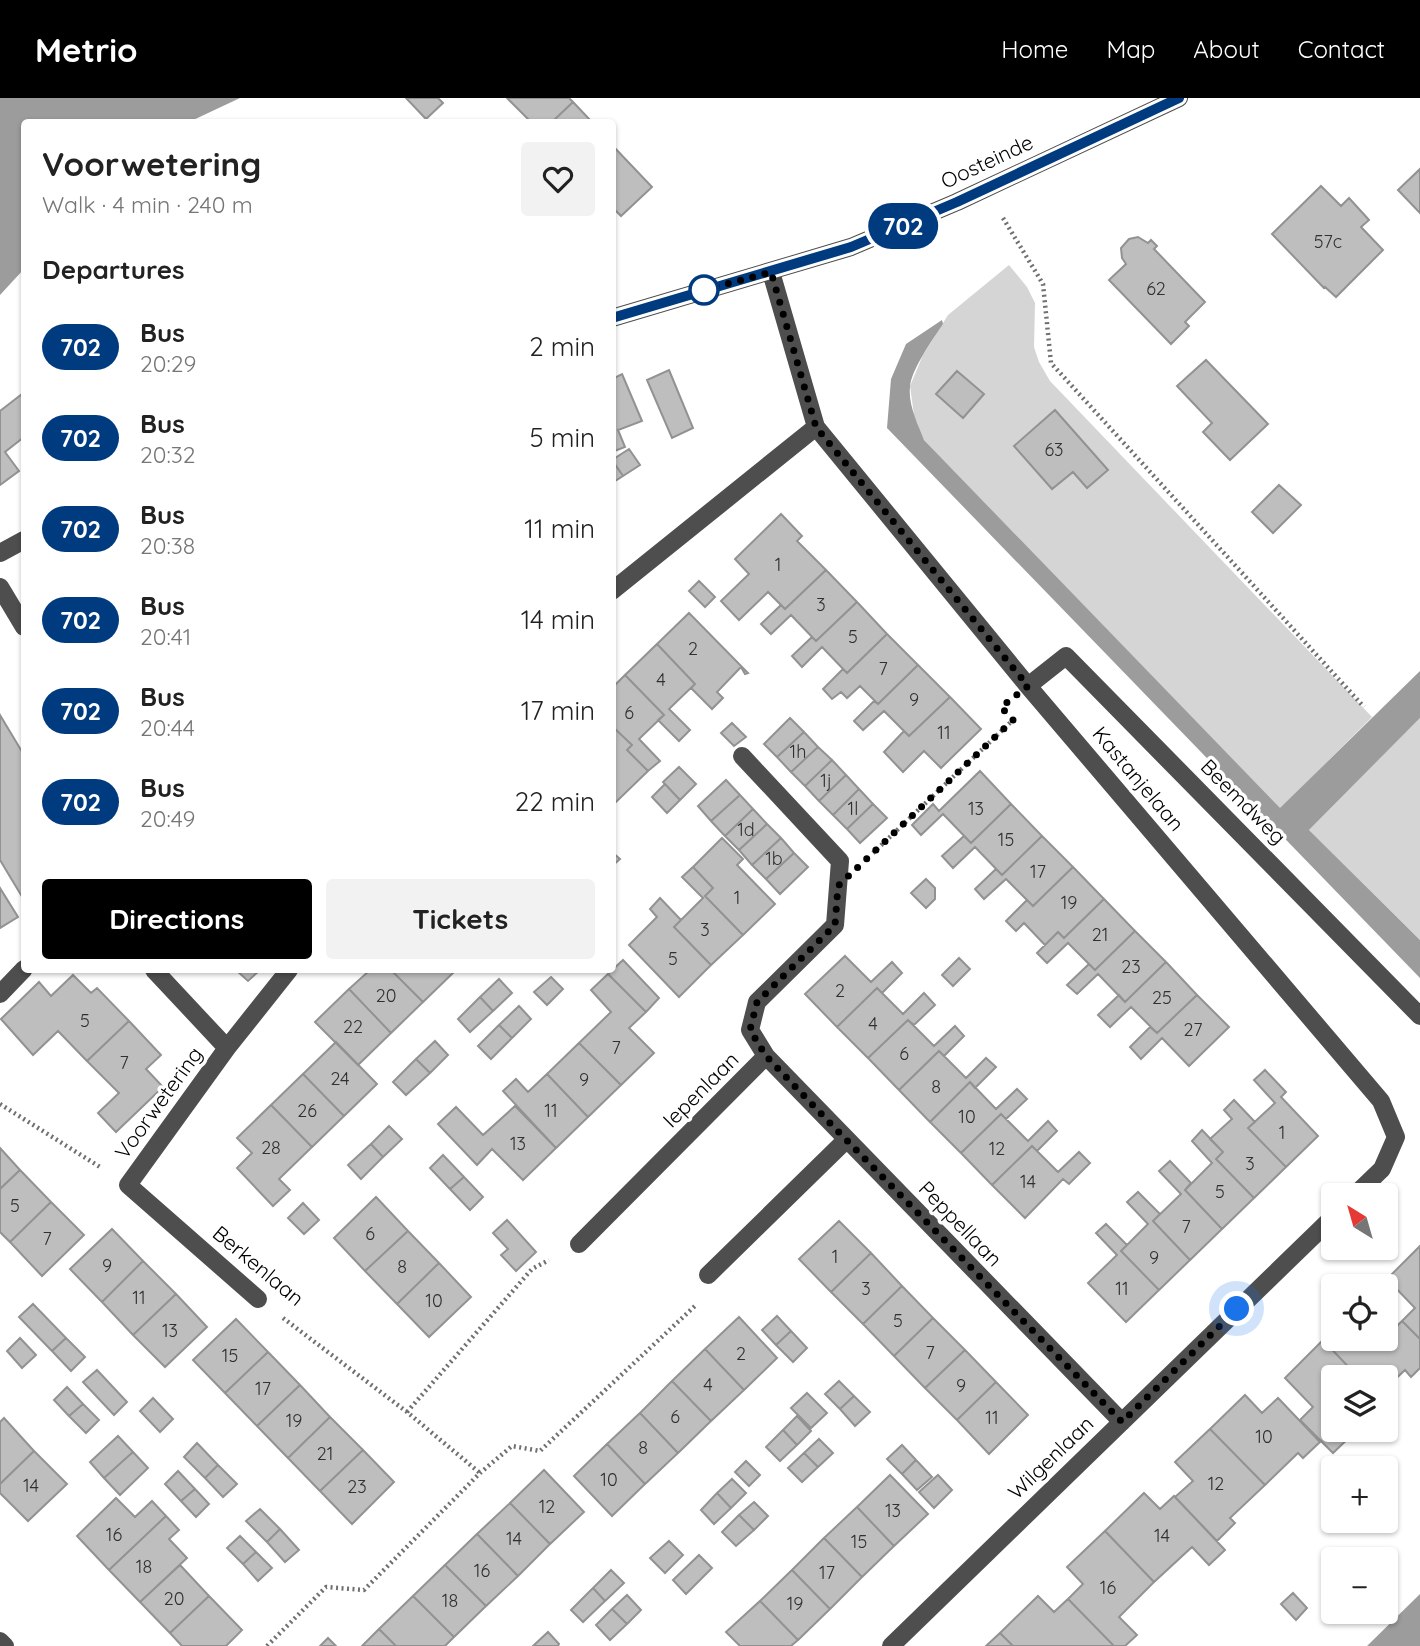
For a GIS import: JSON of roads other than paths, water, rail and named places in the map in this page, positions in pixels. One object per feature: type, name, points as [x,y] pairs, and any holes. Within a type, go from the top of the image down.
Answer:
[{"type":"street","name":"Oosteinde","points":[[616,317],[851,247],[985,189],[1179,98]]},
{"type":"street","points":[[616,589],[816,427],[771,272]]},
{"type":"street","name":"Kastanjelaan","points":[[816,427],[1028,686],[1381,1101],[1396,1138],[1381,1169],[1367,1183]]},
{"type":"street","points":[[0,553],[21,542]]},
{"type":"street","points":[[0,587],[21,622]]},
{"type":"street","name":"Beemdweg","points":[[1028,686],[1066,656],[1420,1016]]},
{"type":"street","name":"Iepenlaan","points":[[579,1244],[766,1056],[750,1030],[757,1002],[835,925],[840,861],[742,756]]},
{"type":"street","points":[[0,994],[21,972]]},
{"type":"street","name":"Voorwetering","points":[[156,973],[227,1048]]},
{"type":"street","name":"Voorwetering","points":[[128,1185],[227,1048],[287,973]]},
{"type":"street","name":"Peppellaan","points":[[766,1056],[1122,1422]]},
{"type":"street","points":[[708,1275],[846,1140]]},
{"type":"street","name":"Berkenlaan","points":[[128,1185],[258,1299]]},
{"type":"street","name":"Wilgenlaan","points":[[891,1646],[1321,1229]]},
{"type":"street","points":[[0,1641],[5,1646]]}]
